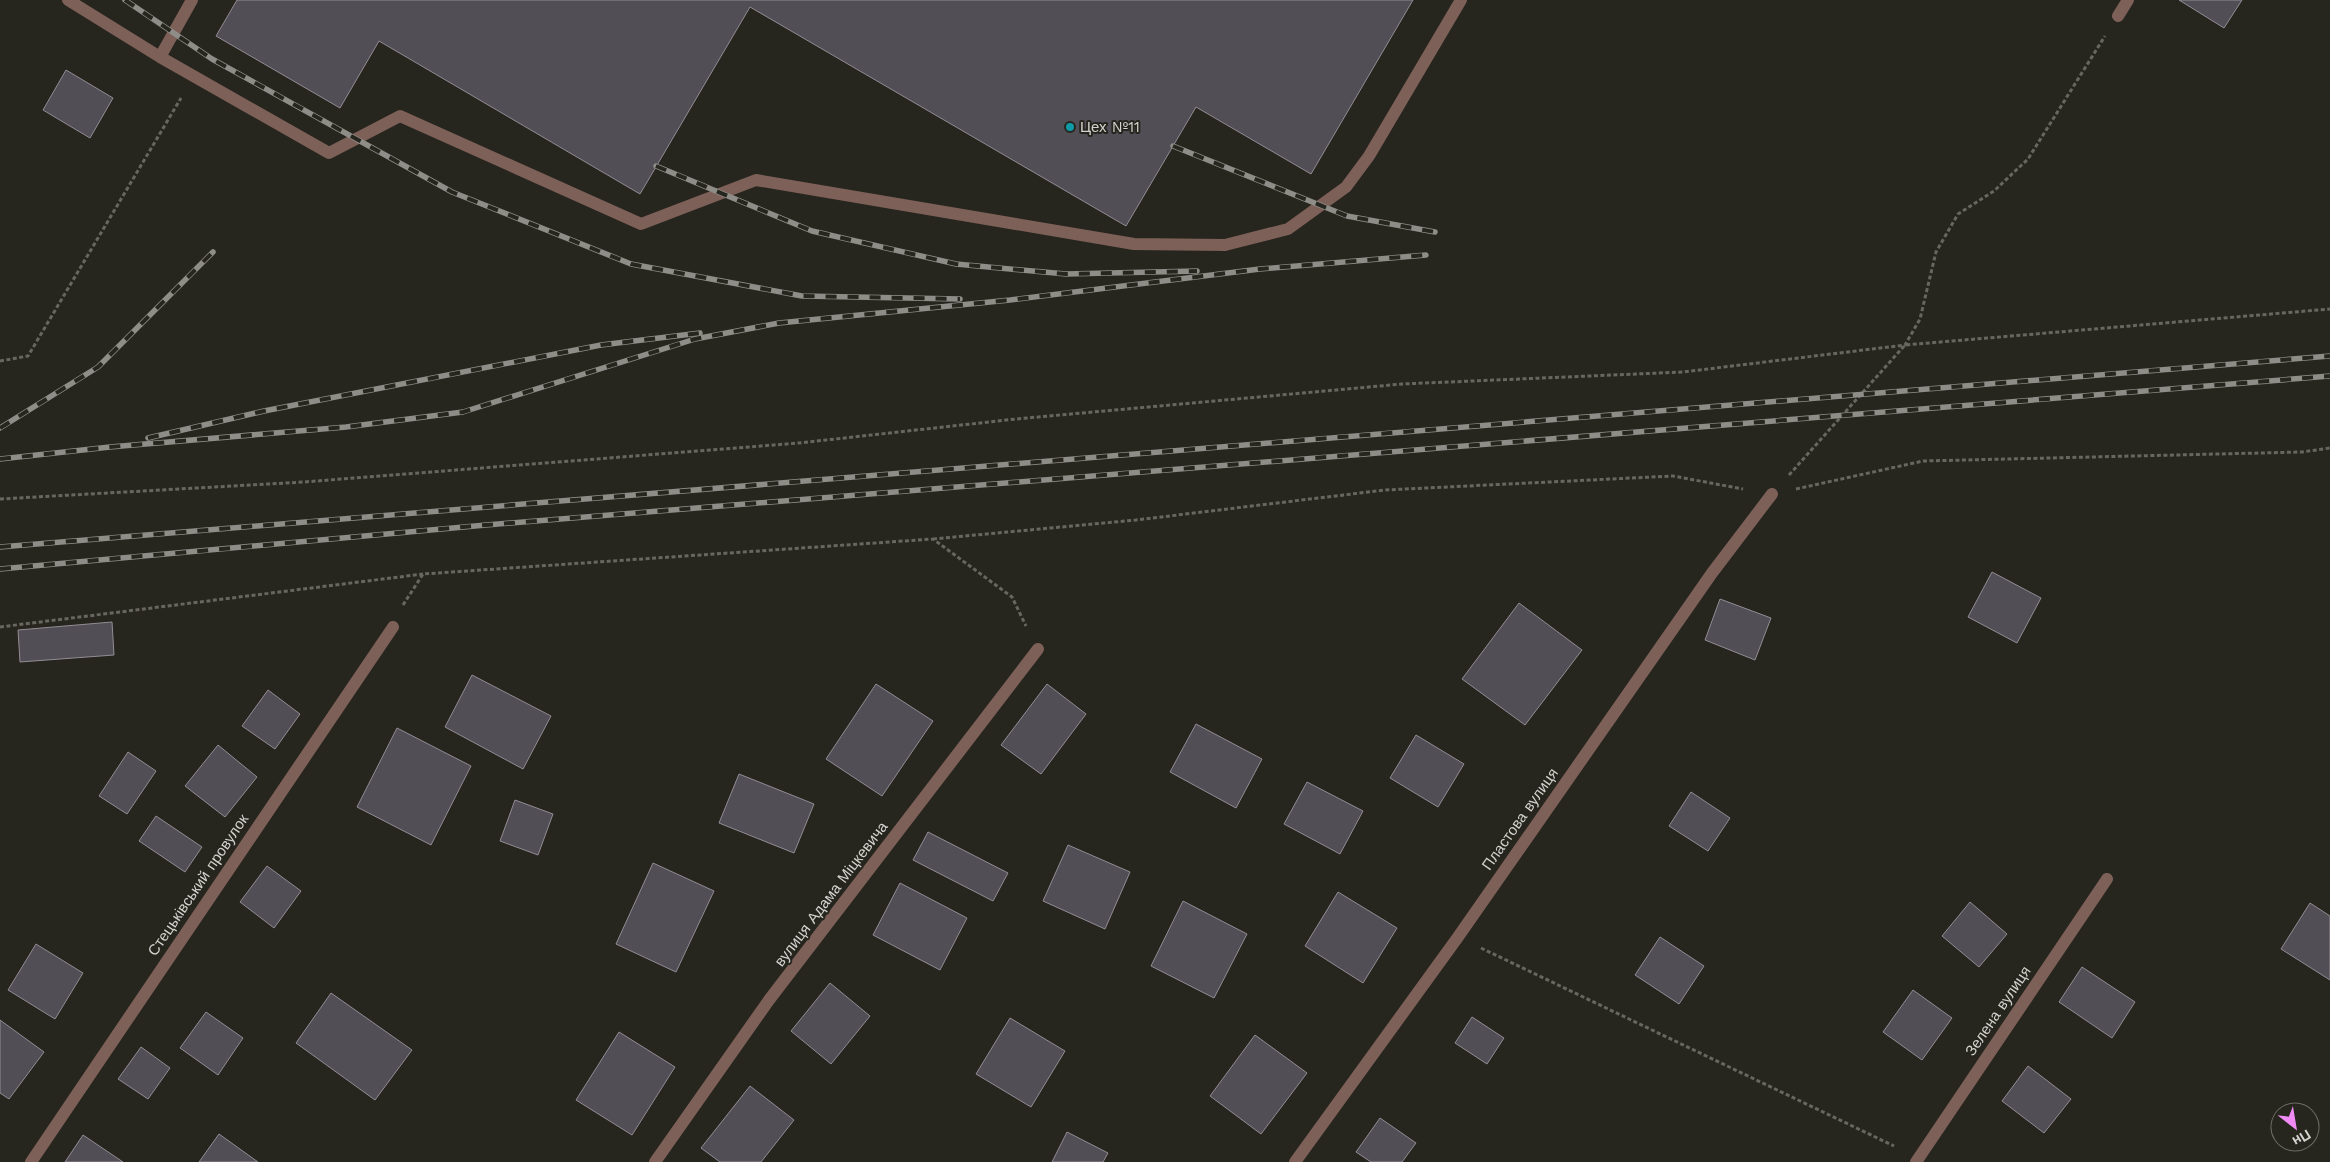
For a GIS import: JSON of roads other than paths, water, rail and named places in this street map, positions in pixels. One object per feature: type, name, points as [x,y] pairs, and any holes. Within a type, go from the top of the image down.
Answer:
[{"type":"street","points":[[68,0],[160,57],[329,153],[400,116],[641,224],[756,180],[1134,244],[1225,244],[1288,229],[1346,186],[1369,156],[1461,0]]},
{"type":"street","points":[[160,57],[192,0]]},
{"type":"street","points":[[2118,16],[2128,0]]},
{"type":"street","name":"Пластова вулиця","points":[[1295,1162],[1458,937],[1712,573],[1772,494]]},
{"type":"street","name":"Стецьківський провулок","points":[[30,1162],[393,627]]},
{"type":"street","name":"вулиця Адама Міцкевича","points":[[655,1162],[769,1000],[1038,649]]},
{"type":"street","name":"Зелена вулиця","points":[[1917,1160],[2107,879]]},
{"type":"railway","points":[[125,0],[212,59],[452,192],[631,264],[802,296],[960,299]]},
{"type":"railway","points":[[1173,146],[1347,216],[1435,232]]},
{"type":"railway","points":[[656,166],[812,231],[956,264],[1066,274],[1197,271]]},
{"type":"railway","points":[[0,428],[98,367],[213,252]]},
{"type":"railway","points":[[0,459],[110,447],[346,427],[463,412],[695,339],[779,323],[1010,300],[1260,269],[1426,255]]},
{"type":"railway","points":[[148,438],[264,411],[601,345],[700,333]]},
{"type":"railway","points":[[0,547],[2330,356]]},
{"type":"railway","points":[[0,569],[486,525],[2330,376]]},
{"type":"place","name":"Цех №11","points":[[1070,127]]}]
